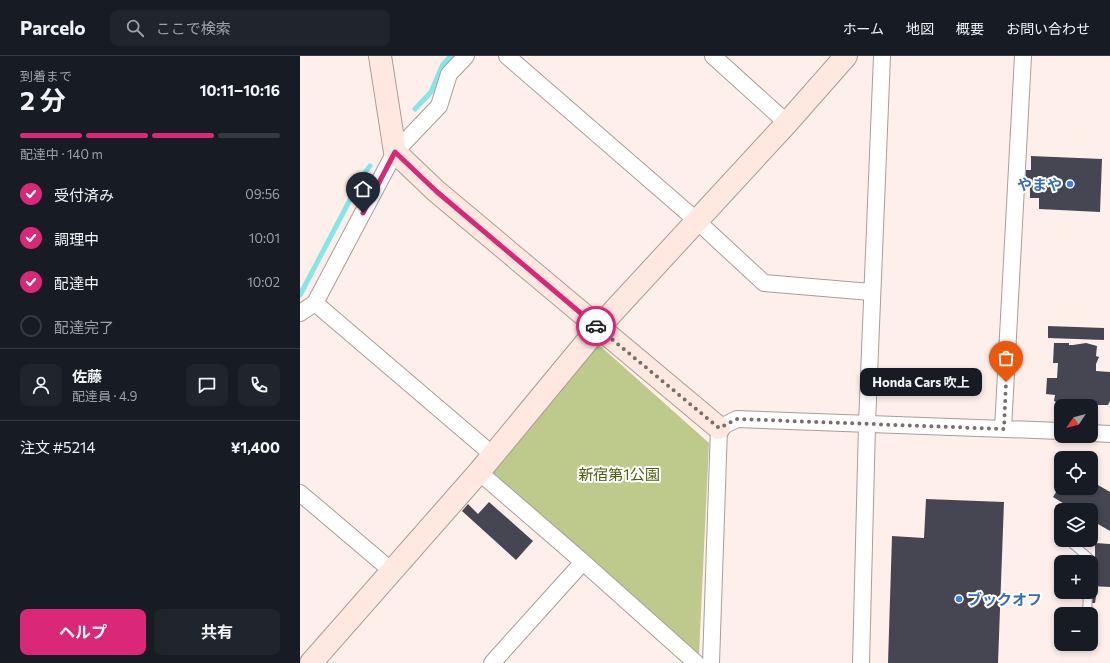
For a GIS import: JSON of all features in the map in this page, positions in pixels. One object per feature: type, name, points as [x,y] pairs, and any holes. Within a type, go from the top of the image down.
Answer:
[{"type":"street","points":[[380,56],[395,152],[436,191],[719,428]]},
{"type":"street","points":[[300,313],[315,303],[395,152],[439,106],[449,74],[466,56]]},
{"type":"street","points":[[507,56],[696,220],[764,283],[871,292]]},
{"type":"street","points":[[713,56],[787,123]]},
{"type":"street","points":[[311,663],[393,572],[479,472],[598,328],[787,123],[846,56]]},
{"type":"street","points":[[861,663],[871,292],[882,56]]},
{"type":"street","points":[[1004,429],[1022,56]]},
{"type":"street","points":[[315,303],[493,455]]},
{"type":"street","points":[[719,428],[737,419],[1054,431]]},
{"type":"street","points":[[711,663],[719,428]]},
{"type":"street","points":[[1098,433],[1110,434]]},
{"type":"street","points":[[479,472],[696,663]]},
{"type":"street","points":[[300,493],[393,572]]},
{"type":"street","points":[[492,663],[583,562]]},
{"type":"lane","points":[[1076,547],[1086,555]]},
{"type":"green space","name":"新宿第1公園","points":[[598,344],[709,443],[699,654],[492,473]]},
{"type":"building","points":[[1031,156],[1102,159],[1100,212],[1039,209],[1039,198],[1030,198],[1030,184],[1025,184],[1026,170],[1031,170]]},
{"type":"building","points":[[1048,326],[1104,328],[1104,340],[1048,338]]},
{"type":"building","points":[[1054,343],[1069,343],[1069,345],[1073,345],[1086,343],[1097,346],[1096,356],[1099,357],[1096,364],[1096,371],[1110,372],[1110,401],[1108,405],[1098,405],[1098,399],[1054,399],[1055,395],[1046,394],[1047,378],[1057,378],[1058,363],[1053,363]]},
{"type":"building","points":[[1098,485],[1110,492],[1110,531],[1098,524],[1098,503],[1063,503],[1053,497],[1054,495],[1098,495]]},
{"type":"building","points":[[926,499],[1004,502],[998,663],[888,663],[892,536],[924,538]]},
{"type":"building","points":[[489,502],[533,541],[516,560],[462,511],[468,504],[478,514]]},
{"type":"building","points":[[1098,543],[1110,544],[1110,587],[1098,586],[1098,555],[1095,555],[1095,547],[1098,547]]},
{"type":"building","points":[[1089,599],[1096,599],[1095,603],[1089,603]]},
{"type":"waterway","points":[[415,109],[431,92],[443,64],[451,56]]},
{"type":"waterway","points":[[300,295],[363,175],[370,166]]},
{"type":"way so far","points":[[596,326],[719,428],[737,419],[1004,429],[1006,382]]},
{"type":"place","name":"やまや","points":[[1070,184]]},
{"type":"place","name":"Honda Cars 吹上","points":[[1006,382]]},
{"type":"place","name":"ブックオフ","points":[[959,599]]},
{"type":"route","points":[[363,213],[395,152],[436,191],[596,326]]}]
